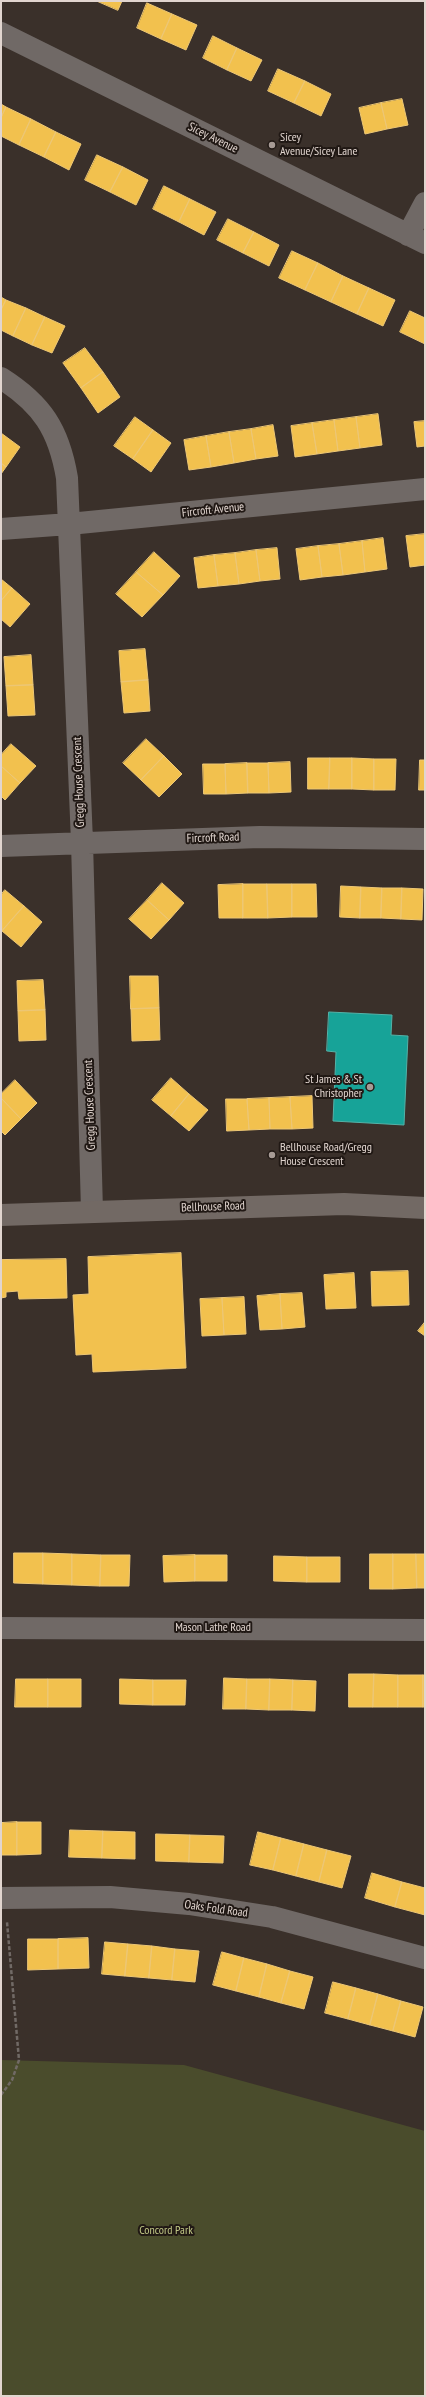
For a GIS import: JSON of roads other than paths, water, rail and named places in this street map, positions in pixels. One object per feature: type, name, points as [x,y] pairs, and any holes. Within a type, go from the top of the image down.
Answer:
[{"type":"main road","name":"Bellhouse Road","points":[[1,1215],[344,1204],[425,1208]]},
{"type":"street","name":"Sicey Avenue","points":[[1,33],[417,239]]},
{"type":"street","points":[[417,239],[425,203]]},
{"type":"street","name":"Gregg House Crescent","points":[[1,378],[38,406],[54,430],[62,452],[67,478],[82,842],[92,1211]]},
{"type":"street","name":"Fircroft Avenue","points":[[1,529],[69,524],[425,489]]},
{"type":"street","name":"Fircroft Road","points":[[1,846],[260,837],[425,839]]},
{"type":"street","name":"Mason Lathe Road","points":[[1,1628],[425,1630]]},
{"type":"street","name":"Oaks Fold Road","points":[[3,1898],[110,1897],[189,1904],[272,1916],[425,1958]]},
{"type":"place","name":"Sicey Avenue/Sicey Lane","points":[[272,145]]},
{"type":"place","name":"St James & St Christopher","points":[[370,1087]]},
{"type":"place","name":"Bellhouse Road/Gregg House Crescent","points":[[272,1155]]},
{"type":"park label","name":"Concord Park","points":[[166,2231]]}]
